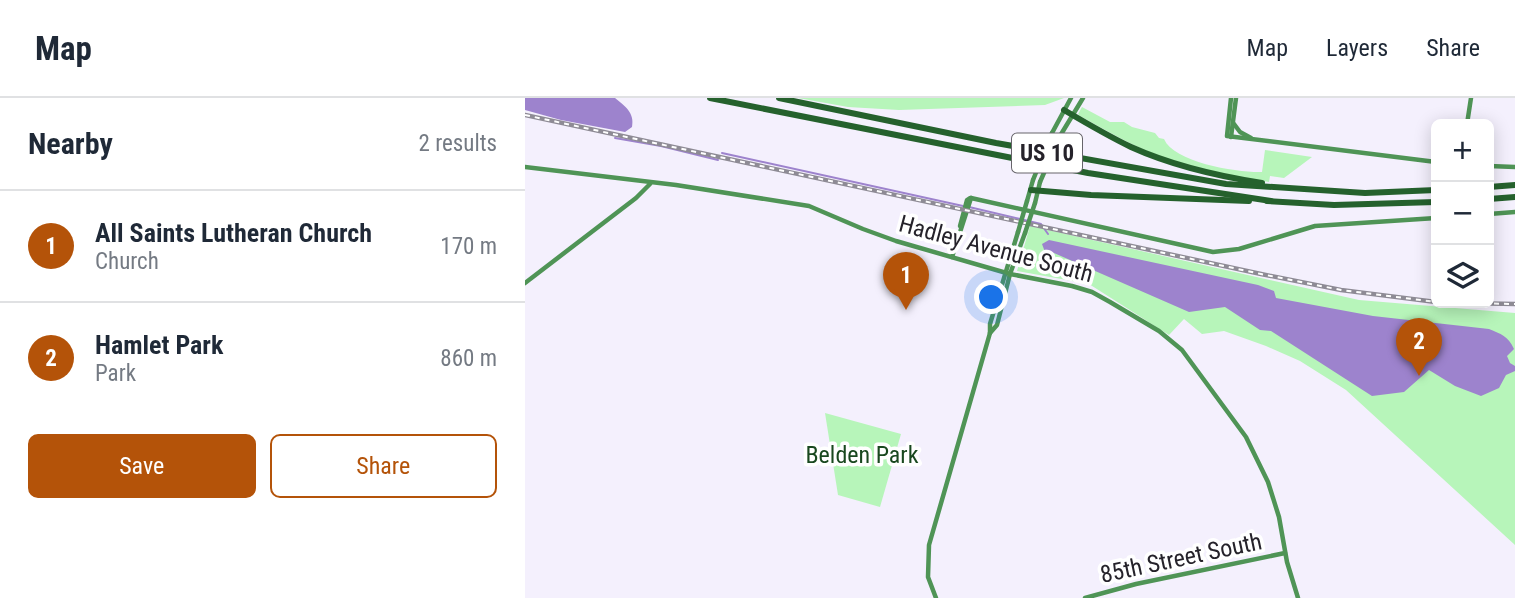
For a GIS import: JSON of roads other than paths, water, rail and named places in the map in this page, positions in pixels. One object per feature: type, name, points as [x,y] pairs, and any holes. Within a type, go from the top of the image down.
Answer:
[{"type":"highway","name":"US 10","points":[[710,98],[1088,173],[1271,201],[1334,205],[1431,202]]},
{"type":"highway","name":"US 10","points":[[779,98],[895,124],[1227,184],[1365,193],[1431,190]]},
{"type":"highway","points":[[1064,110],[1133,148],[1182,166],[1238,179],[1316,191]]},
{"type":"highway","points":[[1494,187],[1515,185]]},
{"type":"highway","points":[[1034,192],[1271,201]]},
{"type":"highway","points":[[1494,199],[1515,197]]},
{"type":"street","points":[[1007,274],[1035,202],[1033,180],[1052,133],[1071,98]]},
{"type":"street","points":[[936,598],[928,576],[929,545],[990,333],[990,324],[1027,201],[1040,182],[1060,136],[1083,98]]},
{"type":"street","points":[[1229,136],[1233,122],[1233,98]]},
{"type":"street","points":[[1229,136],[1233,98]]},
{"type":"street","points":[[1468,119],[1471,98]]},
{"type":"street","points":[[1233,122],[1241,133],[1259,140]]},
{"type":"street","points":[[1229,136],[1431,161]]},
{"type":"street","points":[[1494,166],[1515,167]]},
{"type":"street","name":"Hadley Avenue South","points":[[525,167],[809,206],[863,229],[1007,274],[1092,292],[1159,331],[1182,350],[1238,424],[1268,482],[1298,598]]},
{"type":"street","points":[[525,283],[636,198],[651,183]]},
{"type":"street","points":[[952,257],[967,200],[971,198],[1213,252],[1239,249],[1315,226],[1431,218]]},
{"type":"street","points":[[1494,214],[1515,212]]},
{"type":"street","name":"85th Street South","points":[[1085,598],[1136,584],[1285,553]]},
{"type":"waterway","points":[[615,138],[718,160]]},
{"type":"waterway","points":[[722,153],[963,206]]},
{"type":"waterway","points":[[969,207],[1041,224],[1048,234]]},
{"type":"railway","points":[[525,115],[1261,274],[1341,290],[1431,301]]},
{"type":"railway","points":[[1494,304],[1515,304]]},
{"type":"place","name":"All Saints Lutheran Church","points":[[906,310]]},
{"type":"place","name":"Hamlet Park","points":[[1419,376]]},
{"type":"park label","name":"Belden Park","points":[[862,455]]}]
